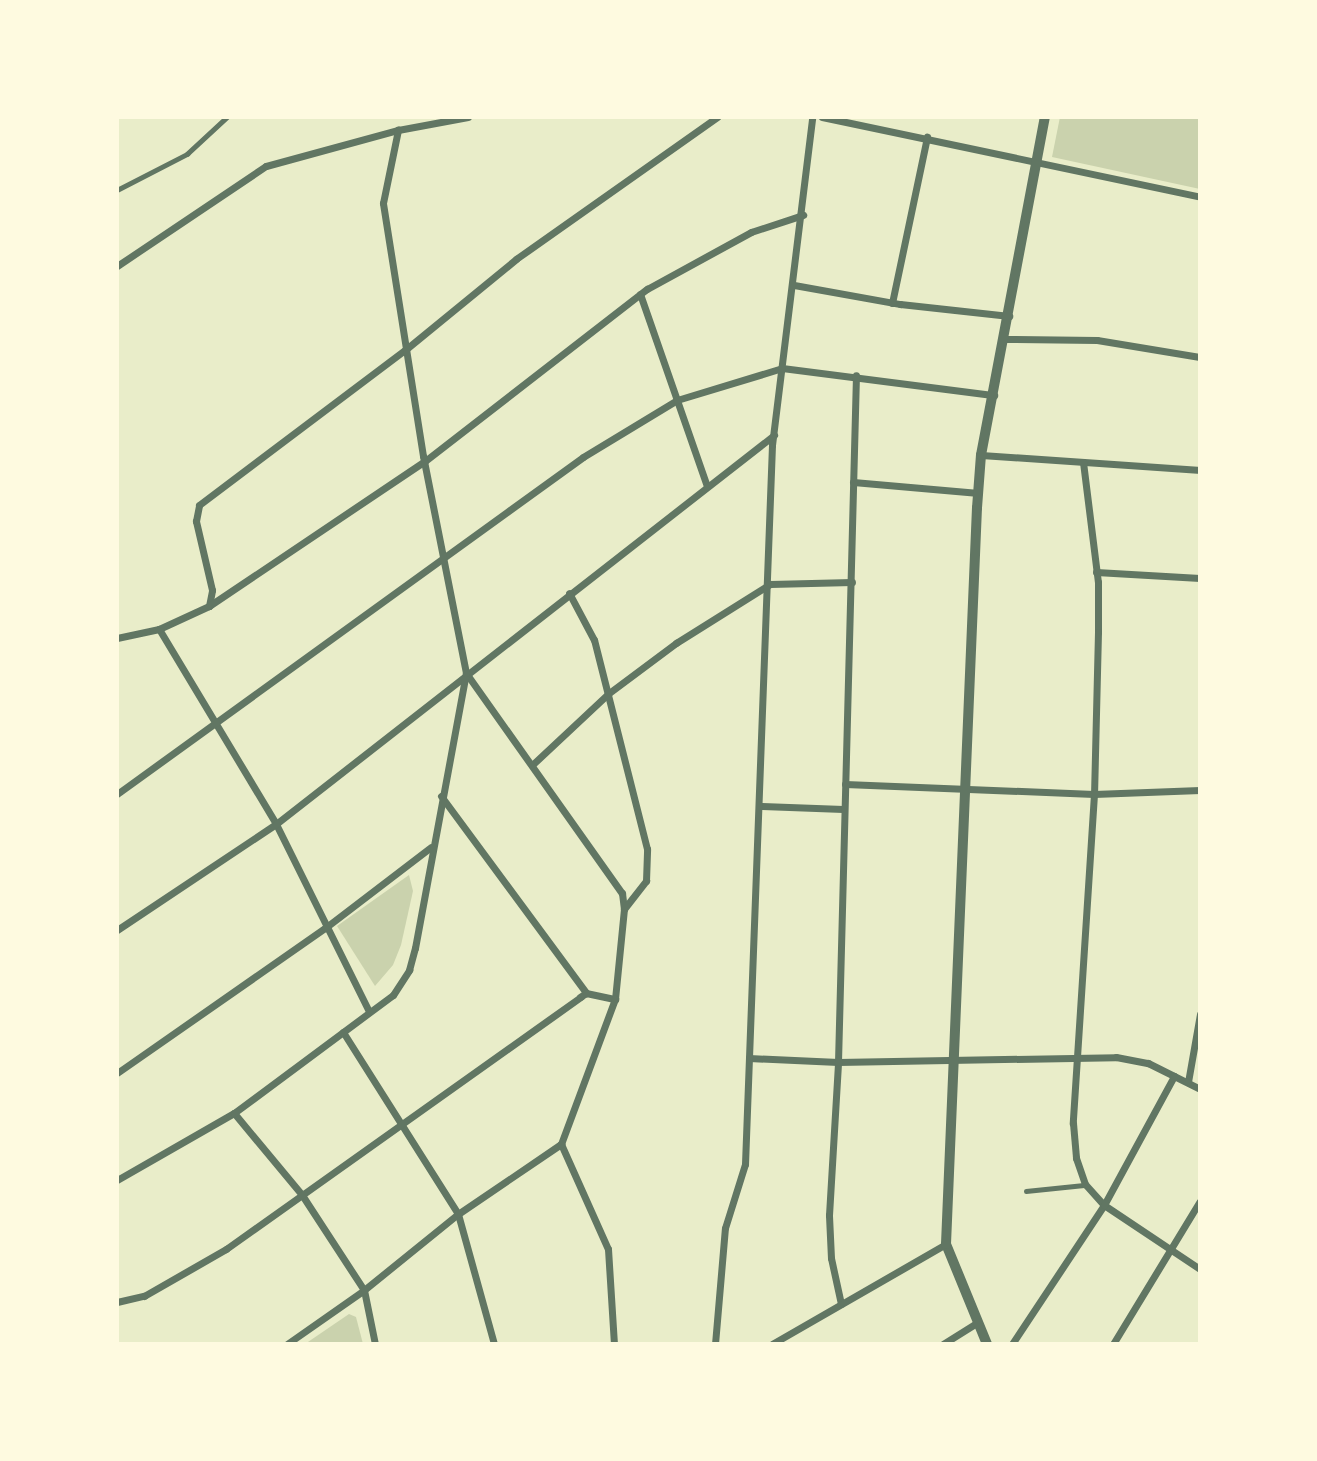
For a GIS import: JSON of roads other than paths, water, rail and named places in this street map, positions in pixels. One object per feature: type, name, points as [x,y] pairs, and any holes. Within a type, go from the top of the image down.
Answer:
[{"type":"street","points":[[117,266],[267,166],[398,130],[468,117]]},
{"type":"street","points":[[209,606],[212,590],[196,521],[199,505],[405,350],[516,259],[716,117]]},
{"type":"street","points":[[715,1344],[725,1228],[745,1164],[752,932],[762,807],[774,435],[803,215],[812,117]]},
{"type":"street","points":[[822,117],[1037,160],[1200,197]]},
{"type":"street","points":[[987,1344],[946,1244],[964,788],[981,455],[1006,339],[1045,117]]},
{"type":"street","points":[[117,1180],[233,1113],[393,995],[409,970],[466,673],[442,558],[405,350],[383,203],[398,130]]},
{"type":"street","points":[[892,303],[927,137]]},
{"type":"street","points":[[117,638],[159,629],[209,606],[425,461],[640,294],[726,244],[803,215]]},
{"type":"street","points":[[794,285],[892,303],[1010,316]]},
{"type":"street","points":[[640,294],[707,486]]},
{"type":"street","points":[[1006,339],[1097,340],[1200,357]]},
{"type":"street","points":[[117,794],[583,457],[677,400],[782,369],[856,375],[994,396]]},
{"type":"street","points":[[841,1304],[831,1258],[829,1216],[838,1062],[856,375]]},
{"type":"street","points":[[117,930],[276,824],[774,435]]},
{"type":"street","points":[[981,455],[1200,470]]},
{"type":"street","points":[[1083,462],[1096,572],[1094,794],[1073,1123],[1085,1184],[1104,1205],[1200,1269]]},
{"type":"street","points":[[853,482],[979,493]]},
{"type":"street","points":[[1096,572],[1200,578]]},
{"type":"street","points":[[532,765],[609,693],[676,643],[770,584],[852,582]]},
{"type":"street","points":[[569,593],[594,640],[647,849],[646,881],[624,909]]},
{"type":"street","points":[[159,629],[276,824],[369,1011]]},
{"type":"street","points":[[289,1343],[364,1290],[458,1214],[561,1144],[615,999],[624,909],[622,893],[466,673]]},
{"type":"street","points":[[845,784],[1094,794],[1200,790]]},
{"type":"street","points":[[441,796],[586,993],[615,999]]},
{"type":"street","points":[[762,807],[843,810]]},
{"type":"street","points":[[117,1073],[326,928],[432,847]]},
{"type":"street","points":[[117,1302],[144,1296],[226,1250],[402,1127],[586,993]]},
{"type":"street","points":[[1188,1082],[1200,1014]]},
{"type":"street","points":[[343,1032],[458,1214],[494,1344]]},
{"type":"street","points":[[749,1058],[838,1062],[1079,1057],[1148,1063],[1200,1089]]},
{"type":"street","points":[[1012,1344],[1104,1205],[1174,1076]]},
{"type":"street","points":[[233,1113],[302,1195],[364,1290],[375,1344]]},
{"type":"street","points":[[561,1144],[608,1249],[614,1344]]},
{"type":"street","points":[[1113,1344],[1200,1201]]},
{"type":"street","points":[[772,1344],[946,1244]]},
{"type":"street","points":[[943,1344],[977,1323]]},
{"type":"lane","points":[[117,190],[187,154],[227,117]]},
{"type":"lane","points":[[1026,1191],[1085,1184]]}]
